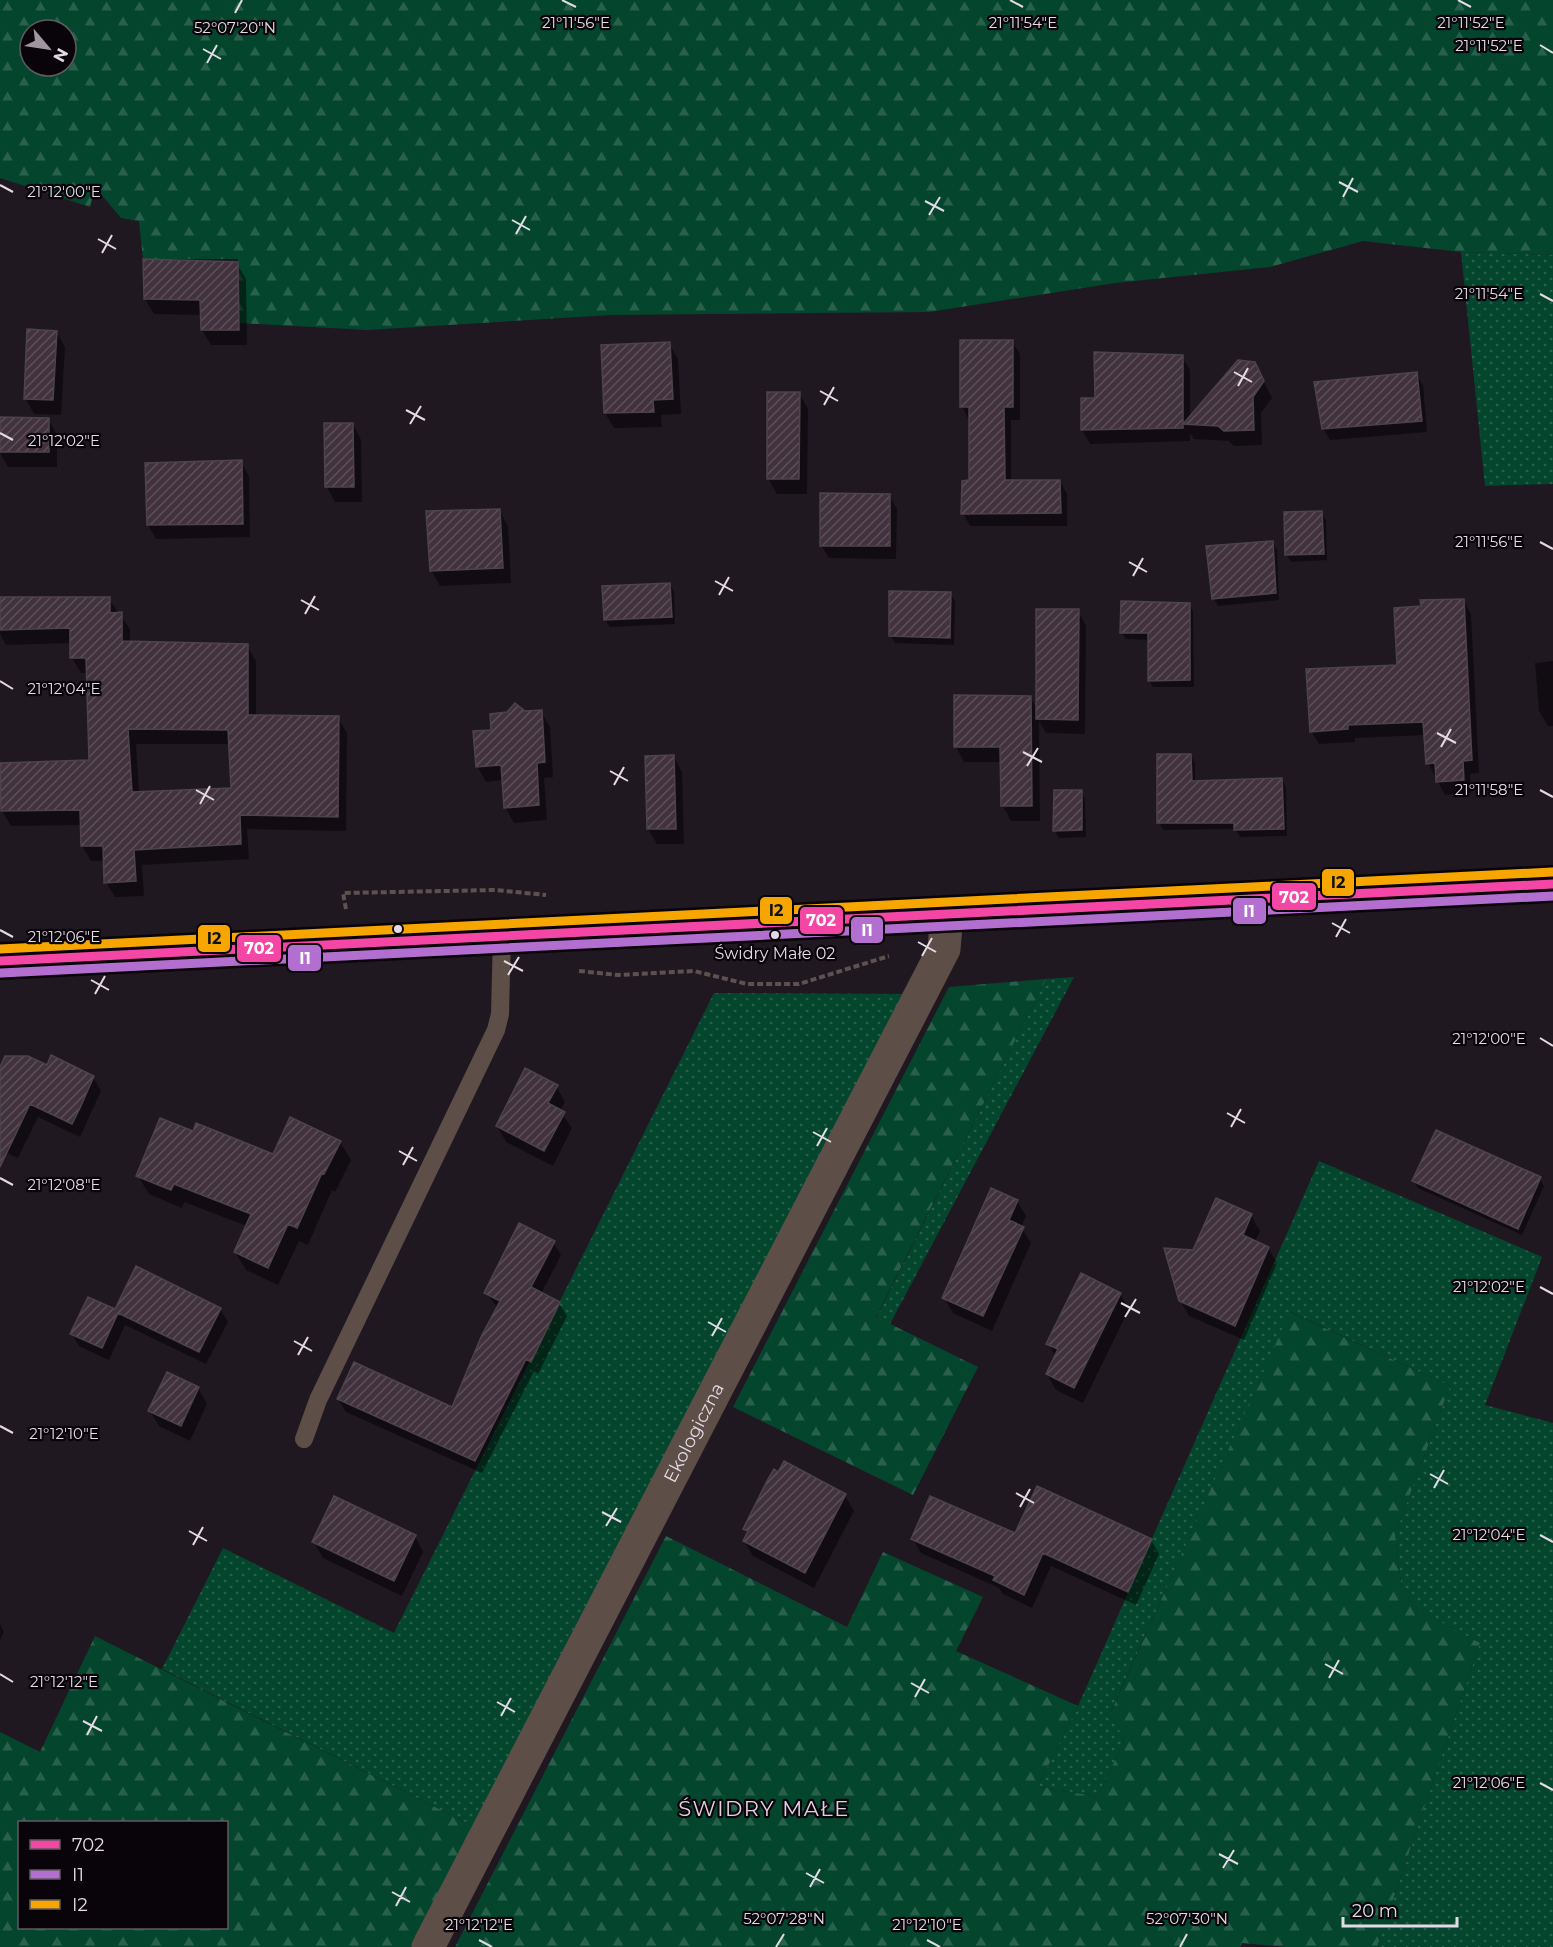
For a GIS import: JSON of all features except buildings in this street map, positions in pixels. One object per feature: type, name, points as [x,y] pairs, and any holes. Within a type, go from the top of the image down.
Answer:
[{"type":"main road","points":[[0,961],[1553,884]]},
{"type":"street","name":"Ekologiczna","points":[[428,1947],[944,949],[947,914]]},
{"type":"lane","points":[[304,1439],[318,1400],[496,1030],[500,1014],[502,935]]},
{"type":"path","points":[[352,942],[343,893],[495,890],[548,896]]},
{"type":"path","points":[[575,971],[618,975],[694,971],[747,984],[799,984],[871,960],[913,950],[944,949]]},
{"type":"green space","points":[[0,0],[1553,0],[1553,255],[1461,252],[1363,241],[1270,267],[1115,283],[929,312],[611,315],[367,330],[239,323],[238,259],[143,259],[139,221],[121,218],[95,187],[90,207],[0,178]]},
{"type":"green space","points":[[1461,252],[1553,255],[1553,484],[1485,486]]},
{"type":"green space","points":[[1074,977],[890,1324],[876,1318],[1046,979]]},
{"type":"green space","points":[[1046,979],[876,1317],[978,1367],[913,1495],[733,1407],[949,987]]},
{"type":"green space","points":[[714,993],[908,994],[475,1827],[162,1669],[223,1548],[394,1633]]},
{"type":"green space","points":[[1319,1161],[1542,1257],[1485,1405],[1553,1423],[1553,1947],[1377,1947],[1480,1643],[1420,1611],[1402,1590],[1395,1535],[1450,1386],[1291,1312],[1111,1711],[1124,1741],[1098,1797],[1038,1786],[1078,1706]]},
{"type":"green space","points":[[1290,1312],[1450,1386],[1395,1535],[1402,1590],[1420,1611],[1480,1643],[1377,1947],[1287,1947],[1242,1943],[1240,1947],[455,1947],[666,1536],[847,1627],[883,1552],[983,1597],[956,1651],[1078,1706],[1038,1786],[1098,1797],[1124,1741],[1111,1712]]},
{"type":"green space","points":[[95,1636],[475,1827],[413,1947],[0,1947],[0,1732],[40,1752]]},
{"type":"transit line","name":"I2","points":[[0,949],[1552,872]]},
{"type":"transit line","name":"702","points":[[0,961],[1553,884]]},
{"type":"transit line","name":"I1","points":[[1,973],[1553,896]]},
{"type":"place","name":"Świdry Małe 02","points":[[775,935]]},
{"type":"district","name":"ŚWIDRY MAŁE","points":[[764,1809]]}]
